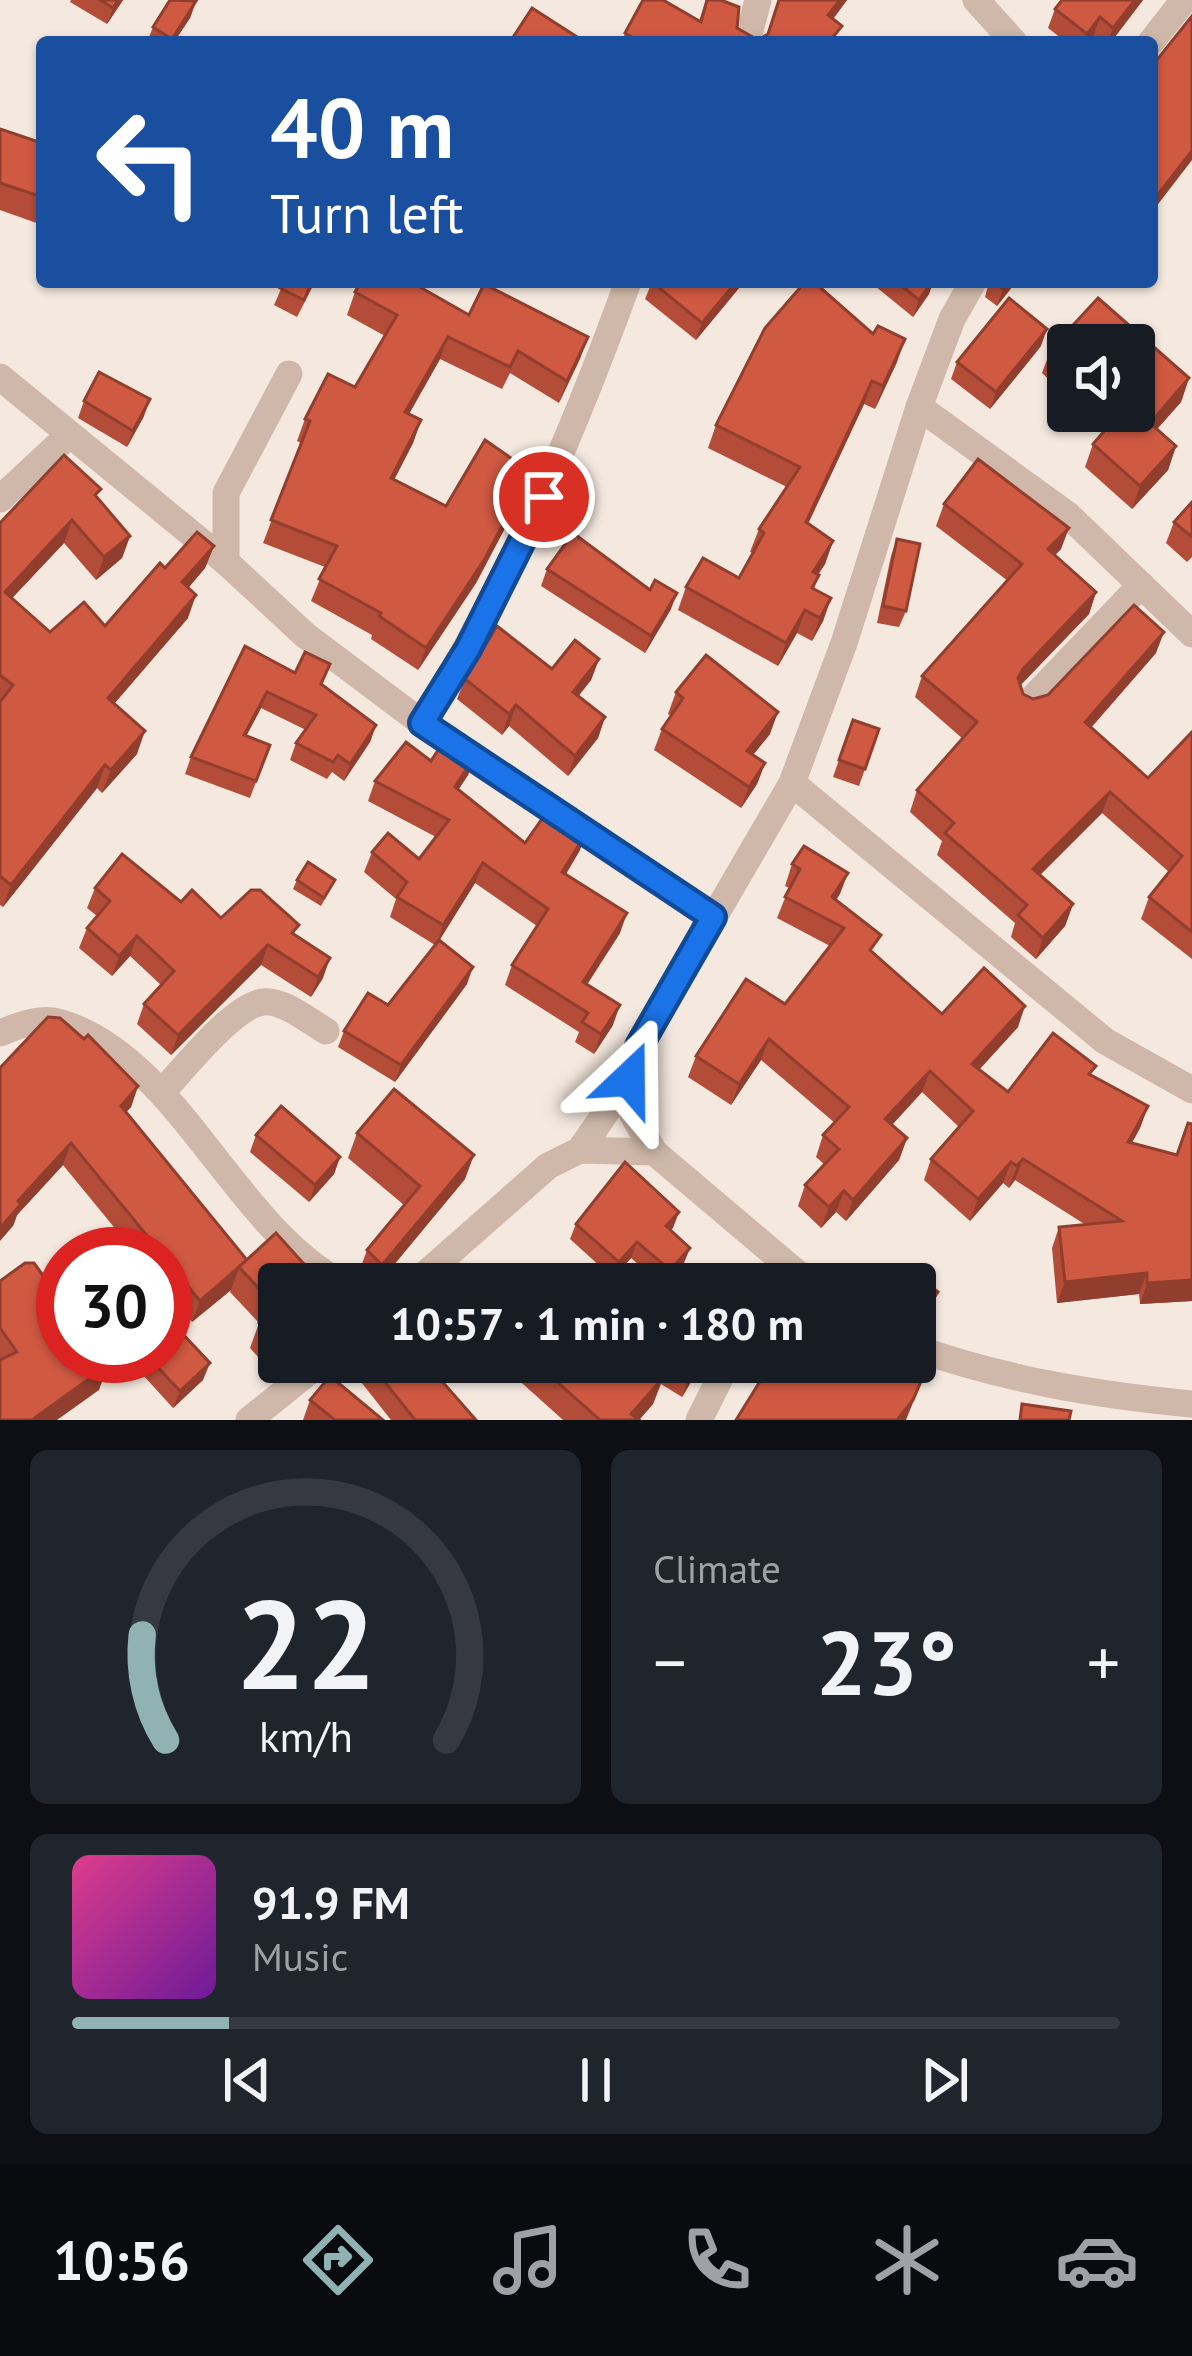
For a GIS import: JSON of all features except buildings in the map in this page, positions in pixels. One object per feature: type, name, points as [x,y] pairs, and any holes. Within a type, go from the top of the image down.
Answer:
[{"type":"street","points":[[749,36],[758,0]]},
{"type":"street","points":[[976,0],[1009,36]]},
{"type":"street","points":[[1156,36],[1184,0]]},
{"type":"street","points":[[422,723],[468,649],[544,497],[626,288]]},
{"type":"street","points":[[437,1263],[510,1195],[580,1150],[629,1079],[639,1046],[791,783],[844,643],[919,407],[952,319],[970,288]]},
{"type":"street","points":[[226,562],[226,493],[289,374]]},
{"type":"street","points":[[0,377],[226,562],[305,635],[422,723],[713,917]]},
{"type":"street","points":[[919,407],[1068,515],[1192,634]]},
{"type":"street","points":[[0,499],[69,435]]},
{"type":"street","points":[[1028,703],[1141,585]]},
{"type":"street","points":[[791,783],[1105,1041],[1192,1090]]},
{"type":"street","points":[[162,1092],[233,1018],[255,1005],[276,1004],[326,1031]]},
{"type":"street","points":[[0,1033],[36,1020],[60,1022],[101,1042],[162,1092],[209,1157],[307,1263]]},
{"type":"street","points":[[629,1079],[632,1113],[654,1152],[775,1263]]},
{"type":"street","points":[[580,1150],[654,1152]]},
{"type":"street","points":[[936,1355],[1096,1408],[1192,1404]]},
{"type":"street","points":[[250,1420],[295,1383]]},
{"type":"street","points":[[699,1420],[718,1383]]},
{"type":"route","points":[[544,497],[468,649],[422,723],[713,917],[639,1046],[629,1079]]}]
